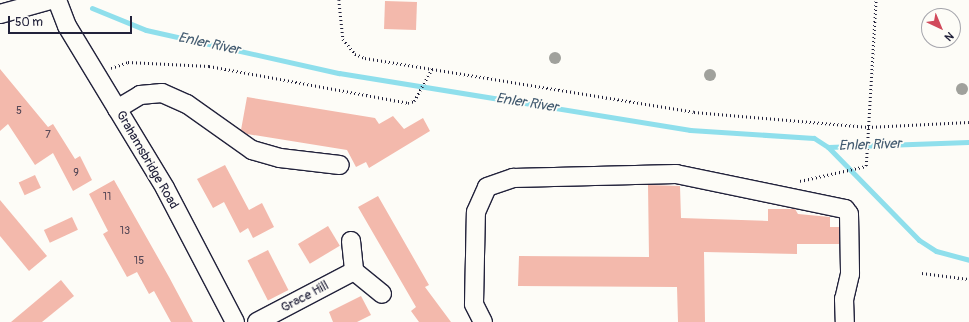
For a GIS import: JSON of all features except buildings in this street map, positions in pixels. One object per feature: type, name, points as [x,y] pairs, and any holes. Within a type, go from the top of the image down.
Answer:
[{"type":"street","points":[[0,14],[51,0]]},
{"type":"street","name":"Grahamsbridge Road","points":[[57,0],[67,26],[172,201],[235,322]]},
{"type":"street","points":[[117,109],[140,96],[162,93],[187,104],[252,150],[280,158],[340,165]]},
{"type":"street","points":[[483,322],[474,304],[476,218],[480,196],[487,187],[513,178],[676,174],[845,209],[849,214],[850,274],[844,299],[845,322]]},
{"type":"street","points":[[351,241],[354,271],[382,294]]},
{"type":"street","name":"Grace Hill","points":[[257,322],[354,271]]},
{"type":"path","points":[[339,0],[343,39],[354,54],[432,69],[694,112],[868,127],[969,122]]},
{"type":"path","points":[[794,183],[866,166],[876,0]]},
{"type":"path","points":[[97,76],[128,62],[163,62],[209,66],[408,103],[417,96],[432,69]]},
{"type":"path","points":[[922,273],[969,279]]},
{"type":"waterway","name":"Enler River","points":[[92,8],[146,30],[339,73],[690,130],[814,138],[828,147],[969,142]]},
{"type":"waterway","points":[[828,147],[919,240],[936,251],[969,260]]}]
